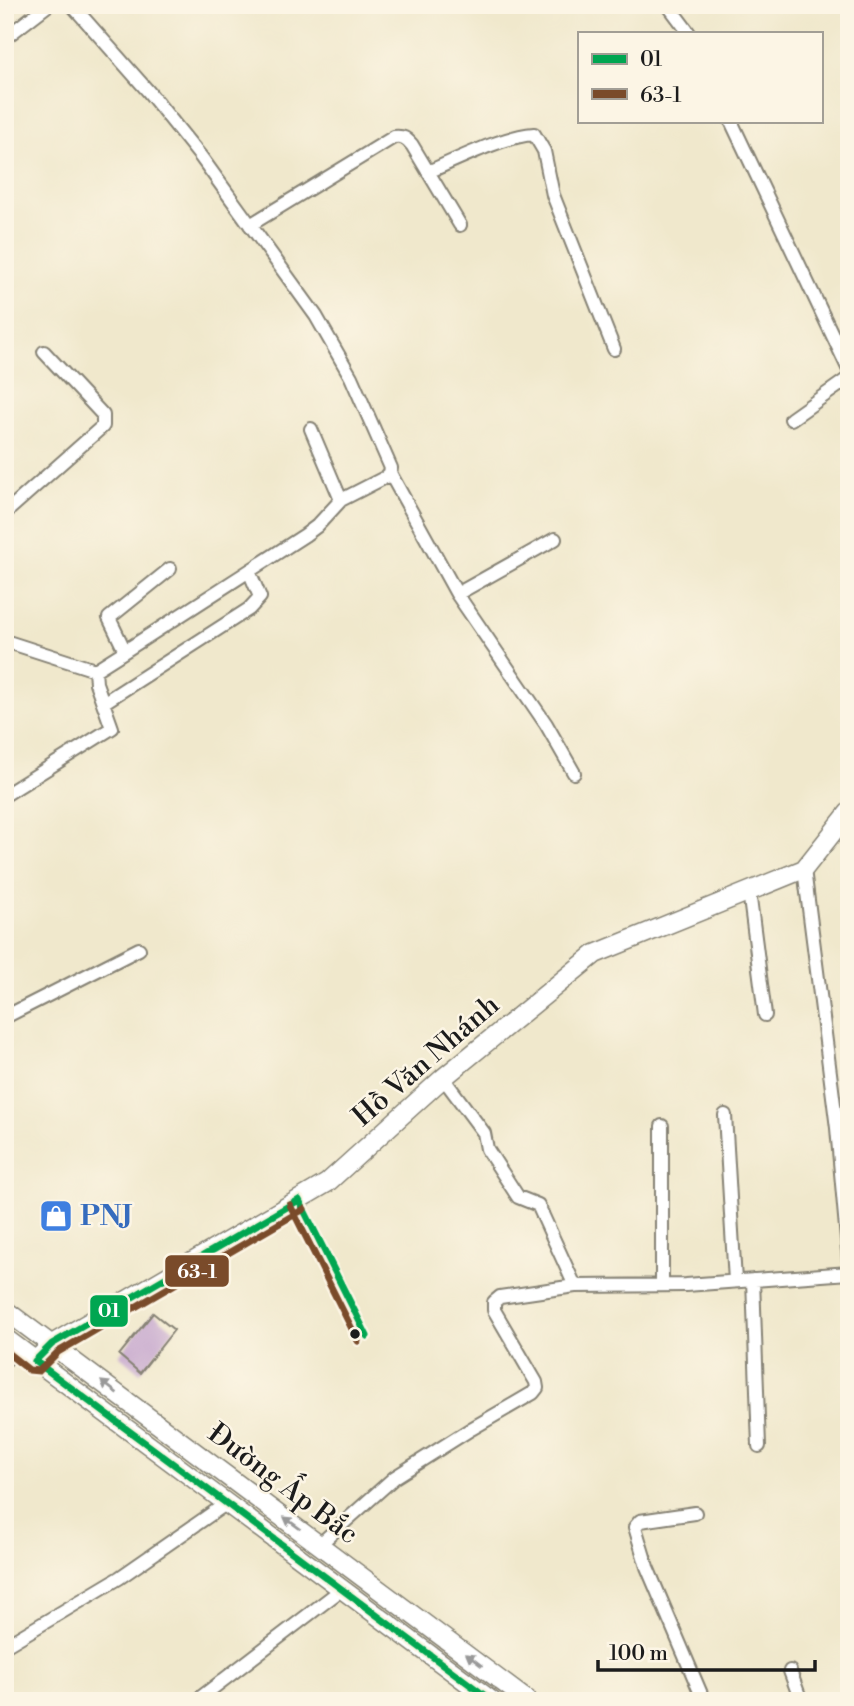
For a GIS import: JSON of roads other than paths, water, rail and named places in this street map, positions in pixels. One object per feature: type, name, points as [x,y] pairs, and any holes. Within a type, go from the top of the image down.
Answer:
[{"type":"main road","name":"Hồ Văn Nhánh","points":[[35,1361],[52,1344],[327,1183],[443,1078],[595,954],[804,869],[849,812]]},
{"type":"main road","name":"Đường Ấp Bắc","points":[[5,1310],[528,1701]]},
{"type":"main road","name":"Đường Ấp Bắc","points":[[5,1338],[13,1355],[35,1361],[492,1701]]},
{"type":"main road","points":[[170,1462],[186,1445]]},
{"type":"street","points":[[5,38],[48,5]]},
{"type":"street","points":[[72,5],[148,91],[201,157],[316,316],[351,377],[377,433],[391,468],[390,473],[457,594],[546,724],[574,773]]},
{"type":"street","points":[[668,5],[688,32]]},
{"type":"street","points":[[730,122],[849,370]]},
{"type":"street","points":[[428,172],[472,153],[534,134],[547,162],[553,195],[614,349]]},
{"type":"street","points":[[250,225],[394,137],[407,139],[460,225]]},
{"type":"street","points":[[5,513],[103,426],[103,415],[44,352]]},
{"type":"street","points":[[791,419],[849,378]]},
{"type":"street","points":[[311,429],[341,500]]},
{"type":"street","points":[[95,670],[317,526],[341,500],[390,473]]},
{"type":"street","points":[[457,594],[555,538]]},
{"type":"street","points":[[125,651],[109,618],[170,569]]},
{"type":"street","points":[[103,703],[249,609],[260,597],[249,571]]},
{"type":"street","points":[[5,641],[95,670]]},
{"type":"street","points":[[5,794],[112,728],[96,683],[95,670]]},
{"type":"street","points":[[804,869],[837,1128],[849,1262]]},
{"type":"street","points":[[749,891],[765,1015]]},
{"type":"street","points":[[5,1017],[139,949]]},
{"type":"street","points":[[443,1078],[484,1133],[487,1149],[518,1197],[538,1205],[575,1286]]},
{"type":"street","points":[[725,1115],[735,1281]]},
{"type":"street","points":[[662,1126],[662,1285]]},
{"type":"street","points":[[320,1544],[395,1477],[533,1393],[537,1388],[494,1310],[494,1301],[500,1297],[575,1286],[662,1285],[849,1273]]},
{"type":"street","points":[[753,1280],[760,1446]]},
{"type":"street","points":[[5,1646],[119,1578],[228,1503]]},
{"type":"street","points":[[695,1513],[640,1521],[635,1527],[647,1567],[704,1701]]},
{"type":"street","points":[[196,1701],[342,1589]]},
{"type":"street","points":[[790,1671],[801,1701]]},
{"type":"place","name":"PNJ","points":[[56,1216]]}]
